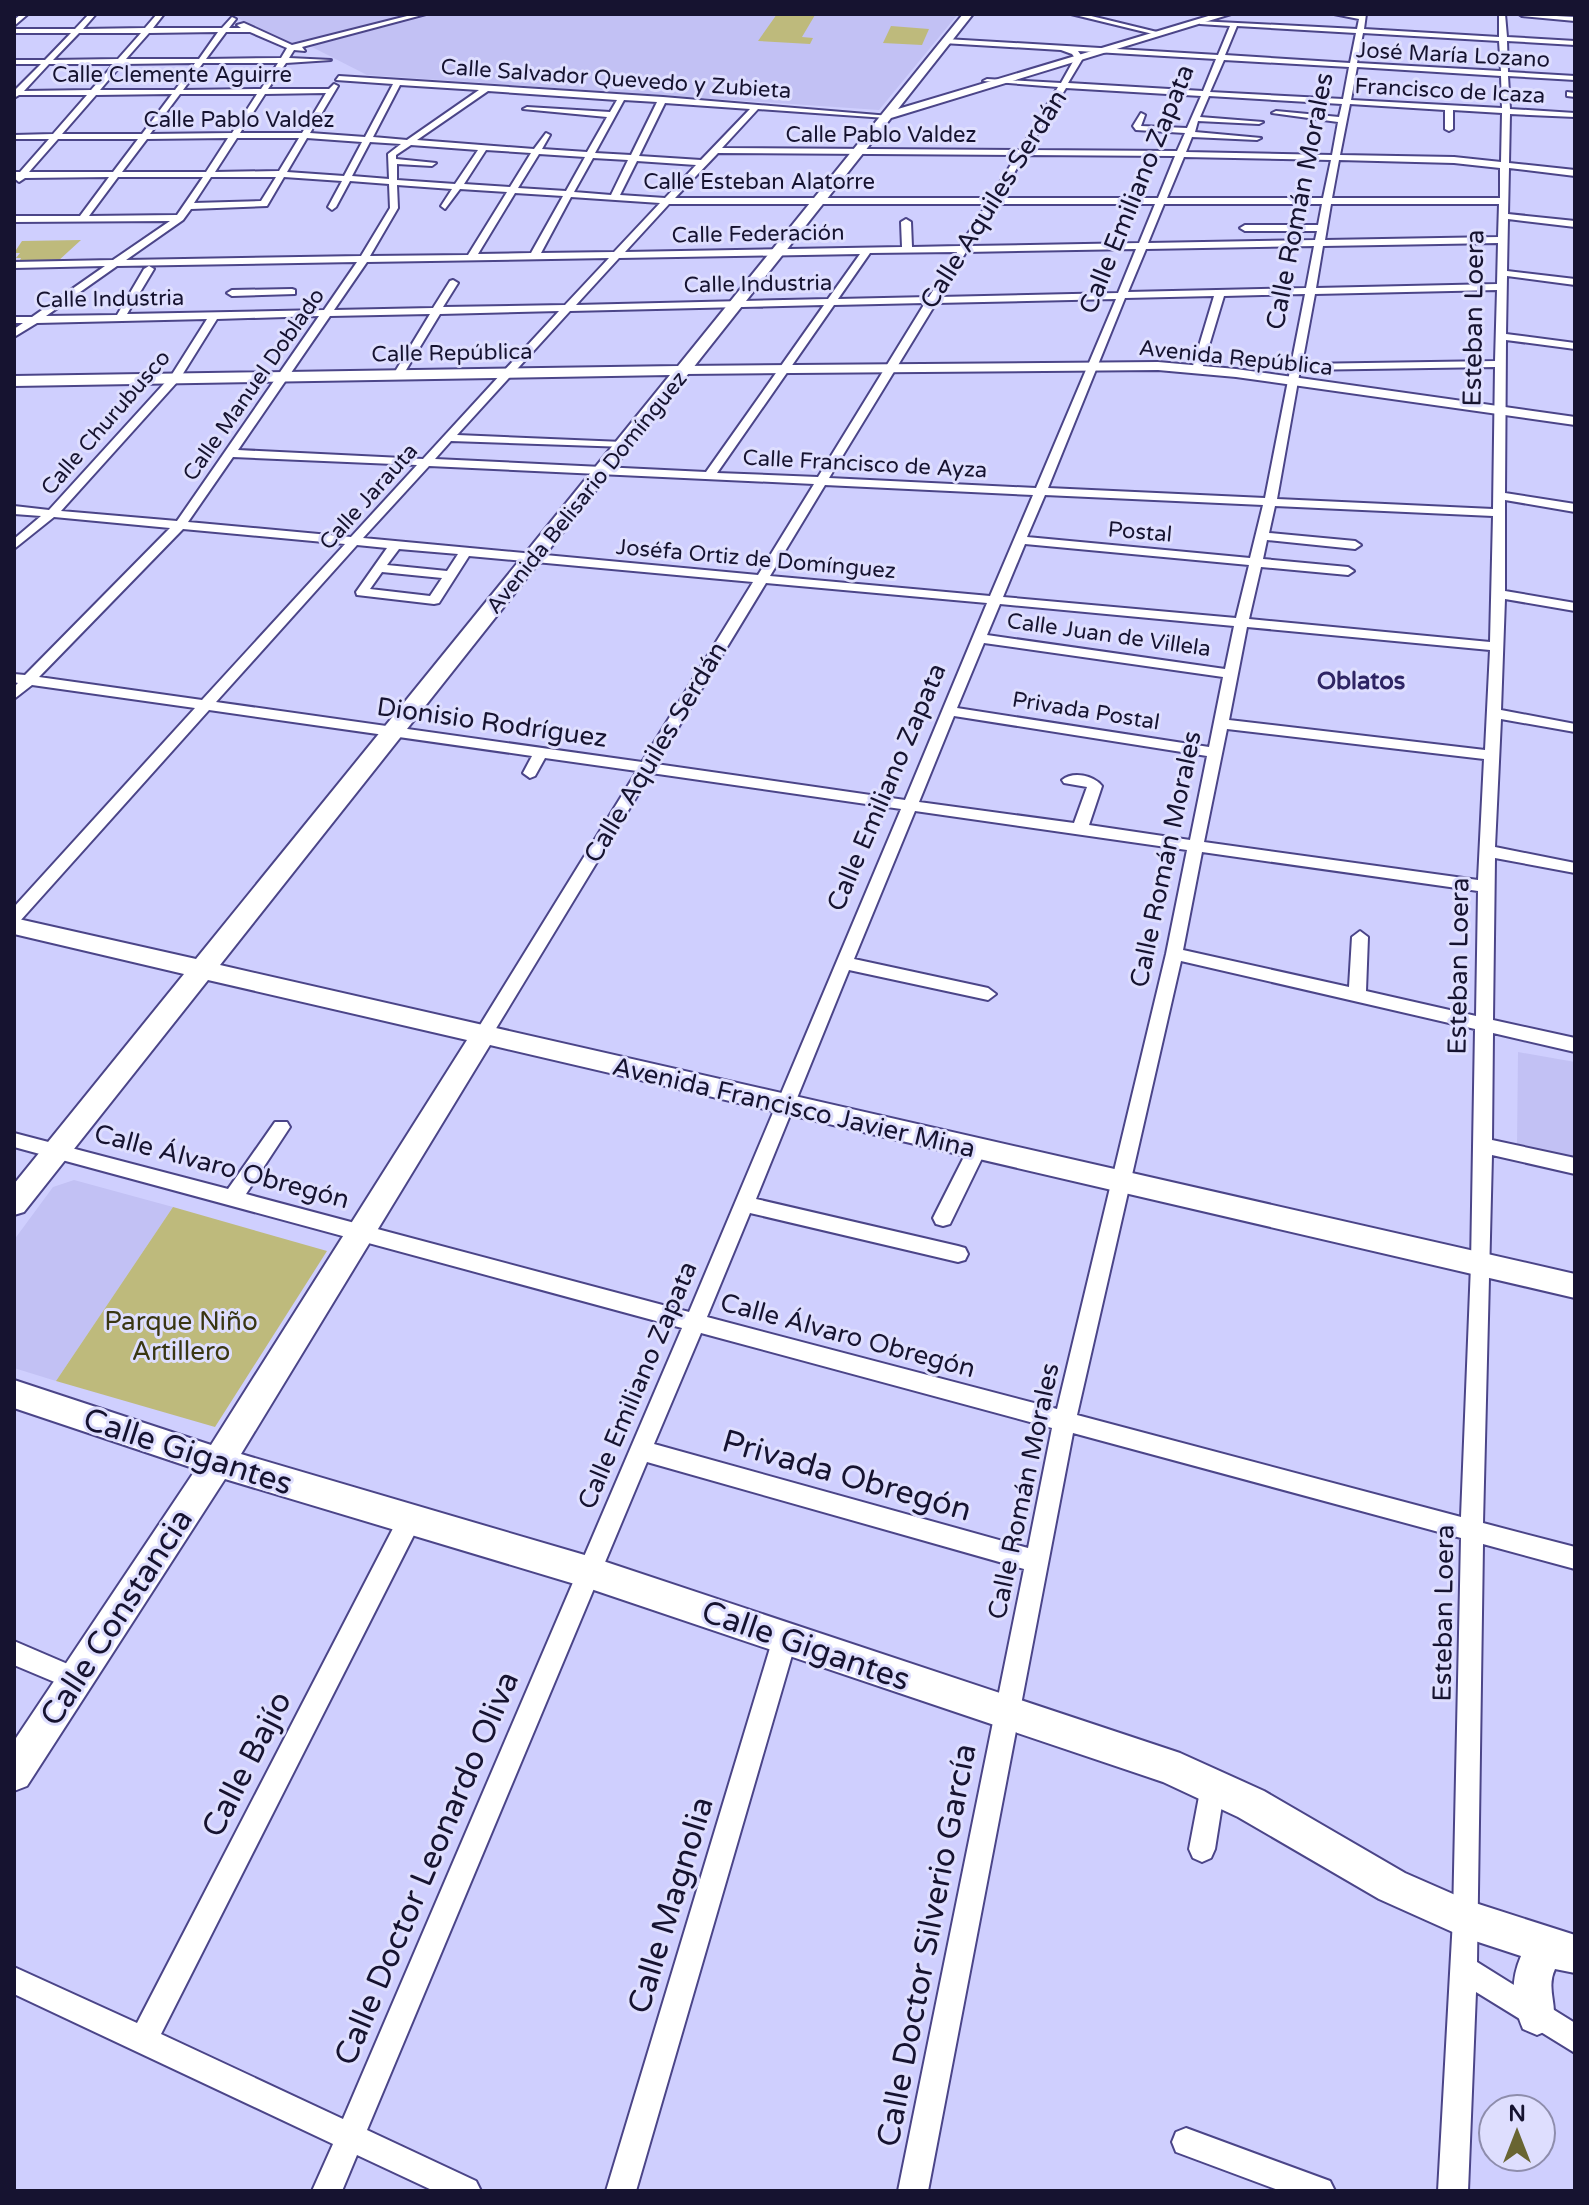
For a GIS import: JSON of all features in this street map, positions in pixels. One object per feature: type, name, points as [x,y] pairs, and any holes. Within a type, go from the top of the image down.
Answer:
[{"type":"main road","name":"Avenida Belisario Domínguez","points":[[14,1204],[968,14]]},
{"type":"main road","points":[[1078,56],[1153,32],[1215,17]]},
{"type":"main road","points":[[889,113],[1215,17]]},
{"type":"main road","name":"Calle República","points":[[14,381],[684,370]]},
{"type":"main road","name":"Avenida Francisco Javier Mina","points":[[14,926],[1121,1184],[1575,1286]]},
{"type":"main road","name":"Calle Aquiles Serdán","points":[[218,1462],[483,1035]]},
{"type":"main road","name":"Calle Gigantes","points":[[14,1394],[218,1462],[588,1572],[1167,1766],[1251,1804],[1392,1886],[1466,1919],[1561,1950]]},
{"type":"main road","name":"Calle Constancia","points":[[14,1773],[218,1462]]},
{"type":"main road","points":[[1537,2015],[1531,1974],[1561,1950]]},
{"type":"street","points":[[14,24],[25,14]]},
{"type":"street","points":[[15,94],[93,14]]},
{"type":"street","points":[[14,184],[18,175],[161,14]]},
{"type":"street","name":"Calle Salvador Quevedo y Zubieta","points":[[223,14],[249,30],[362,79],[889,113]]},
{"type":"street","points":[[14,334],[180,218],[292,47],[423,14]]},
{"type":"street","points":[[1074,14],[1153,32]]},
{"type":"street","points":[[1337,14],[1362,20],[1385,33],[1506,27],[1575,43]]},
{"type":"street","points":[[1522,14],[1575,19]]},
{"type":"street","points":[[1215,17],[1362,20]]},
{"type":"street","name":"Calle Emiliano Zapata","points":[[588,1572],[1197,119],[1220,58],[1215,17]]},
{"type":"street","points":[[1122,25],[1144,18]]},
{"type":"street","points":[[83,218],[232,19]]},
{"type":"street","name":"Calle Román Morales","points":[[1006,1712],[1064,1423],[1174,954],[1241,624],[1270,502],[1362,20]]},
{"type":"street","name":"Esteban Loera","points":[[1453,2191],[1466,1919],[1472,1533],[1486,1025],[1486,887],[1499,594],[1506,27]]},
{"type":"street","points":[[14,31],[249,30]]},
{"type":"street","points":[[1036,36],[1037,47]]},
{"type":"street","name":"José María Lozano","points":[[946,41],[1575,78]]},
{"type":"street","name":"Calle Aquiles Serdán","points":[[483,1035],[1063,86],[1078,56],[1062,48]]},
{"type":"street","points":[[14,62],[282,61],[336,68],[331,91],[262,206],[189,206]]},
{"type":"street","points":[[332,207],[365,139],[398,82]]},
{"type":"street","name":"Francisco de Icaza","points":[[993,82],[1575,115]]},
{"type":"street","points":[[432,163],[391,161],[392,154],[487,88]]},
{"type":"street","name":"Calle Clemente Aguirre","points":[[15,94],[331,91]]},
{"type":"street","points":[[1152,91],[1137,126],[1139,128],[1257,138]]},
{"type":"street","points":[[1248,113],[1252,96]]},
{"type":"street","points":[[534,257],[622,97]]},
{"type":"street","points":[[614,198],[663,99]]},
{"type":"street","name":"Calle Jarauta","points":[[14,917],[665,201],[757,106]]},
{"type":"street","points":[[1449,108],[1449,129]]},
{"type":"street","points":[[527,109],[612,115]]},
{"type":"street","points":[[1276,113],[1343,120]]},
{"type":"street","points":[[1197,119],[1259,122]]},
{"type":"street","name":"Calle Pablo Valdez","points":[[14,137],[305,135],[702,163]]},
{"type":"street","points":[[471,258],[546,135]]},
{"type":"street","points":[[445,206],[483,148]]},
{"type":"street","name":"Calle Pablo Valdez","points":[[714,150],[1337,157],[1503,164],[1575,173]]},
{"type":"street","points":[[425,172],[439,154]]},
{"type":"street","name":"Calle Manuel Doblado","points":[[14,695],[21,679],[181,524],[364,259],[394,208],[391,161]]},
{"type":"street","name":"Calle Esteban Alatorre","points":[[18,175],[282,174],[665,201],[1505,201]]},
{"type":"street","points":[[1504,216],[1575,224]]},
{"type":"street","points":[[14,219],[180,218]]},
{"type":"street","points":[[906,222],[907,251]]},
{"type":"street","points":[[1245,228],[1323,228]]},
{"type":"street","name":"Calle Federación","points":[[14,265],[1502,240]]},
{"type":"street","points":[[709,476],[867,251]]},
{"type":"street","points":[[120,318],[149,269]]},
{"type":"street","name":"Calle Industria","points":[[14,320],[1311,291],[1503,280],[1575,282]]},
{"type":"street","points":[[398,375],[453,283]]},
{"type":"street","points":[[232,293],[292,292]]},
{"type":"street","points":[[252,315],[261,293]]},
{"type":"street","points":[[1197,369],[1220,293]]},
{"type":"street","name":"Calle Churubusco","points":[[14,545],[52,513],[175,378],[214,315]]},
{"type":"street","points":[[1501,336],[1575,346]]},
{"type":"street","points":[[1294,374],[1500,364]]},
{"type":"street","name":"Avenida República","points":[[890,368],[1093,366],[1294,374],[1575,421]]},
{"type":"street","name":"Calle República","points":[[684,370],[890,368]]},
{"type":"street","points":[[449,438],[623,445]]},
{"type":"street","name":"Calle Francisco de Ayza","points":[[230,453],[1499,513]]},
{"type":"street","points":[[1500,496],[1575,508]]},
{"type":"street","name":"Joséfa Ortiz de Domínguez","points":[[14,510],[1495,646]]},
{"type":"street","points":[[1262,536],[1355,545]]},
{"type":"street","name":"Postal","points":[[1020,540],[1348,571]]},
{"type":"street","points":[[396,544],[362,592],[434,600],[466,551]]},
{"type":"street","points":[[377,568],[452,575]]},
{"type":"street","points":[[1499,594],[1575,607]]},
{"type":"street","name":"Calle Juan de Villela","points":[[979,638],[1232,674]]},
{"type":"street","name":"Dionisio Rodríguez","points":[[21,679],[1486,887]]},
{"type":"street","name":"Privada Postal","points":[[948,711],[1217,753]]},
{"type":"street","points":[[1493,713],[1575,728]]},
{"type":"street","points":[[1222,724],[1491,755]]},
{"type":"street","points":[[530,773],[541,753]]},
{"type":"street","points":[[1069,780],[1089,781],[1095,786],[1080,829]]},
{"type":"street","points":[[1488,851],[1575,868]]},
{"type":"street","points":[[1357,996],[1360,937]]},
{"type":"street","points":[[1174,954],[1575,1045]]},
{"type":"street","points":[[843,963],[988,994]]},
{"type":"street","points":[[233,1198],[281,1127]]},
{"type":"street","name":"Calle Álvaro Obregón","points":[[14,1140],[1472,1533],[1575,1558]]},
{"type":"street","points":[[1482,1145],[1575,1166]]},
{"type":"street","points":[[943,1218],[977,1150]]},
{"type":"street","points":[[744,1204],[958,1254]]},
{"type":"street","name":"Privada Obregón","points":[[641,1450],[1036,1561]]},
{"type":"street","name":"Calle Bajío","points":[[143,2040],[410,1519]]},
{"type":"street","name":"Calle Doctor Leonardo Oliva","points":[[327,2191],[588,1572]]},
{"type":"street","name":"Calle Magnolia","points":[[621,2191],[785,1638]]},
{"type":"street","points":[[14,1653],[76,1679]]},
{"type":"street","name":"Calle Doctor Silverio García","points":[[913,2191],[1006,1712]]},
{"type":"street","points":[[1202,1849],[1213,1786]]},
{"type":"street","points":[[1463,1968],[1575,2039]]},
{"type":"street","points":[[14,1980],[466,2191]]},
{"type":"street","points":[[1186,2142],[1320,2191]]},
{"type":"shaded area","points":[[230,14],[418,14],[292,47]]},
{"type":"shaded area","points":[[436,14],[958,14],[879,110],[367,75],[310,46]]},
{"type":"shaded area","points":[[1518,1052],[1575,1062],[1575,1159],[1517,1147]]},
{"type":"shaded area","points":[[74,1180],[173,1207],[56,1381],[14,1368],[14,1240],[53,1187]]},
{"type":"green space","points":[[777,14],[815,15],[802,37],[813,38],[810,44],[758,41]]},
{"type":"green space","points":[[891,26],[929,29],[922,45],[883,43]]},
{"type":"green space","points":[[81,240],[57,262],[19,262],[21,258],[16,258],[20,253],[14,253],[22,241]]},
{"type":"green space","name":"Parque Niño Artillero","points":[[173,1207],[327,1251],[215,1427],[56,1381]]},
{"type":"district","name":"Oblatos","points":[[1361,681]]}]
